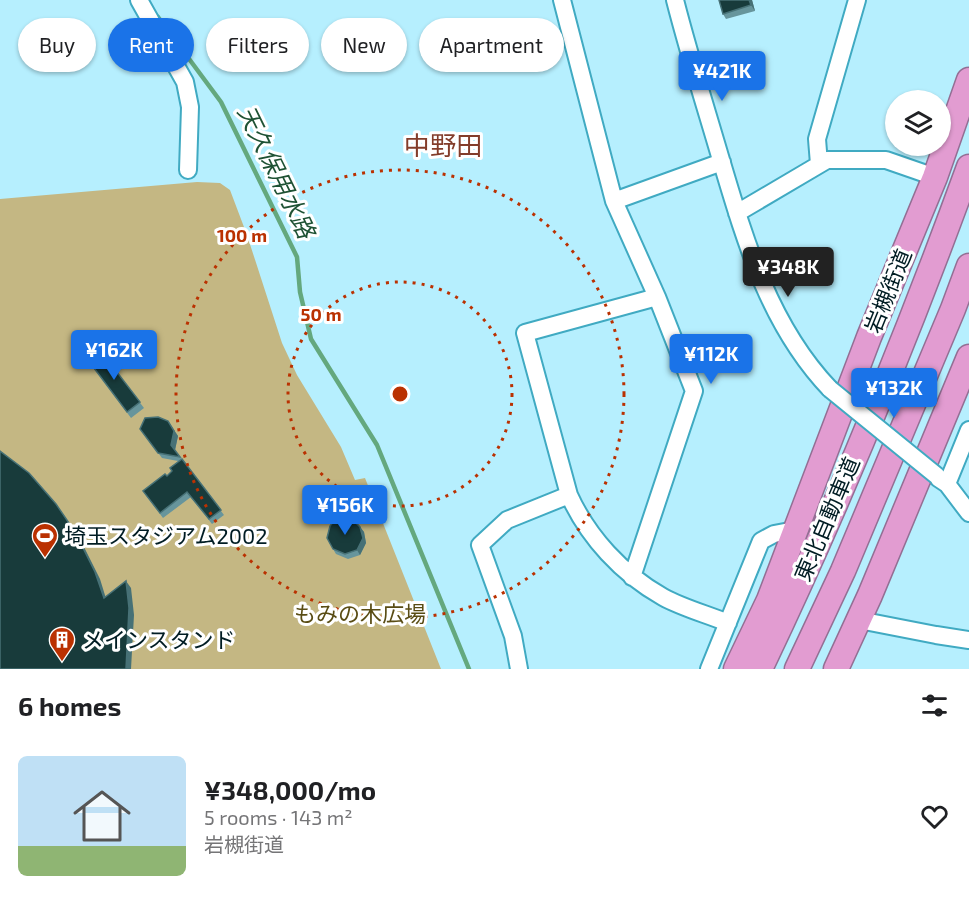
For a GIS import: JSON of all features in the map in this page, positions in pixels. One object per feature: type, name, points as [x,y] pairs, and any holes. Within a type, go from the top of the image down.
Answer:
[{"type":"highway","name":"岩槻街道","points":[[736,669],[769,600],[869,337],[935,177],[969,80]]},
{"type":"highway","name":"東北自動車道","points":[[760,669],[813,554],[922,294],[969,167]]},
{"type":"highway","name":"東北自動車道","points":[[796,669],[843,570],[969,266]]},
{"type":"highway","points":[[836,669],[949,409],[969,357]]},
{"type":"street","points":[[139,0],[185,82],[190,107],[188,170]]},
{"type":"street","points":[[562,0],[614,201],[657,297],[694,391],[632,577]]},
{"type":"street","points":[[675,0],[737,213],[754,263],[779,319],[797,350],[830,389],[942,480],[969,513]]},
{"type":"street","points":[[819,164],[817,140],[857,0]]},
{"type":"street","points":[[737,213],[827,160],[886,160],[935,177]]},
{"type":"street","points":[[614,201],[722,162]]},
{"type":"street","points":[[657,297],[525,333],[569,495],[578,516],[632,577],[664,597],[728,623]]},
{"type":"street","points":[[942,480],[969,430]]},
{"type":"street","points":[[519,669],[513,636],[480,545],[507,520],[569,495]]},
{"type":"street","points":[[709,669],[761,541],[774,534],[795,530]]},
{"type":"street","points":[[859,620],[969,640]]},
{"type":"green space","name":"もみの木広場","points":[[197,182],[220,183],[230,190],[282,343],[297,375],[341,447],[355,480],[365,478],[441,669],[0,669],[0,199]]},
{"type":"building","points":[[719,0],[749,0],[751,5],[723,14]]},
{"type":"building","points":[[100,350],[140,402],[127,412],[88,360]]},
{"type":"building","points":[[158,417],[168,421],[174,431],[171,445],[180,457],[158,453],[140,429],[145,418]]},
{"type":"building","name":"埼玉スタジアム2002","points":[[0,451],[29,473],[56,504],[75,532],[95,572],[104,598],[126,581],[129,608],[126,669],[0,669]]},
{"type":"building","points":[[182,459],[221,510],[209,519],[187,492],[160,513],[143,491],[165,474],[167,476],[172,471],[170,468]]},
{"type":"building","points":[[352,519],[360,527],[363,538],[357,550],[345,554],[333,549],[327,538],[334,521]]},
{"type":"waterway","name":"天久保用水路","points":[[158,17],[221,102],[297,257],[300,292],[311,339],[377,445],[469,669]]},
{"type":"place","name":"埼玉スタジアム2002","points":[[45,559]]},
{"type":"place","name":"メインスタンド","points":[[62,663]]},
{"type":"district","name":"中野田","points":[[443,146]]}]
